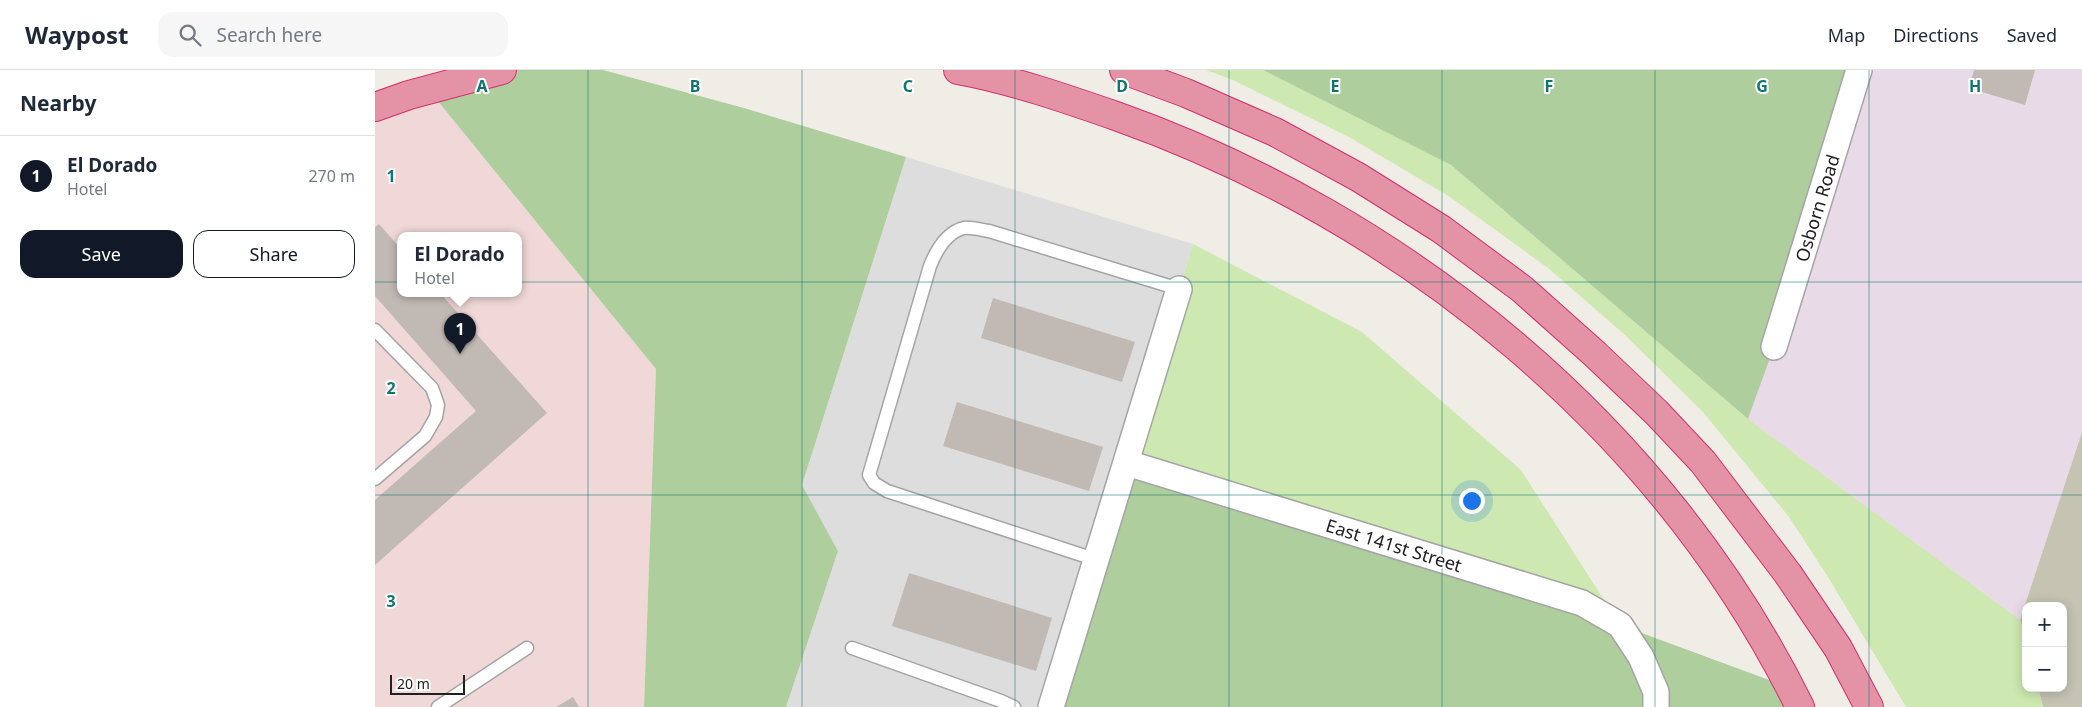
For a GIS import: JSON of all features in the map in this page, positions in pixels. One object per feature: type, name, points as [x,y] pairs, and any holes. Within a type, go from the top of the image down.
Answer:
[{"type":"highway","points":[[375,107],[422,91],[502,70]]},
{"type":"highway","points":[[958,70],[1059,96],[1151,128],[1227,161],[1324,212],[1397,256],[1468,306],[1521,350],[1579,403],[1637,464],[1699,541],[1749,614],[1800,707]]},
{"type":"highway","points":[[1124,70],[1187,92],[1275,132],[1357,177],[1441,229],[1522,289],[1656,412],[1703,462],[1741,510],[1811,607],[1838,648],[1869,707]]},
{"type":"street","name":"Osborn Road","points":[[1774,347],[1859,70]]},
{"type":"street","points":[[1051,707],[1179,289]]},
{"type":"street","name":"East 141st Street","points":[[1127,462],[1582,603],[1620,625],[1641,657],[1656,692],[1656,707]]},
{"type":"lane","points":[[1097,560],[887,491],[874,483],[869,475],[929,266],[936,250],[948,238],[965,228],[989,231],[1179,289]]},
{"type":"lane","points":[[375,330],[432,388],[438,405],[436,416],[425,436],[375,479]]},
{"type":"lane","points":[[438,707],[527,648]]},
{"type":"lane","points":[[852,648],[1001,700],[1014,707]]},
{"type":"shaded area","points":[[1859,70],[2082,70],[2082,432],[2026,602],[2022,602],[2020,620],[1748,419],[1774,347]]},
{"type":"shaded area","points":[[428,89],[656,369],[644,707],[375,707],[375,107]]},
{"type":"shaded area","points":[[906,157],[1193,244],[1052,707],[786,707],[838,551],[802,485]]},
{"type":"shaded area","points":[[2082,432],[2082,707],[2043,707],[2039,692],[2067,692],[2067,602],[2026,602]]},
{"type":"green space","points":[[502,70],[603,70],[744,108],[906,157],[802,485],[838,551],[786,707],[644,707],[656,369],[428,89]]},
{"type":"green space","points":[[1206,70],[1263,70],[1451,165],[1748,419],[2020,620],[2022,627],[2022,692],[2039,692],[2043,707],[1906,707],[1828,577],[1789,517],[1703,412],[1625,335],[1548,268],[1450,197],[1349,137],[1233,80]]},
{"type":"green space","points":[[1263,70],[1859,70],[1774,347],[1748,419],[1451,165]]},
{"type":"green space","points":[[1193,244],[1362,332],[1521,470],[1620,625],[1127,463]]},
{"type":"green space","points":[[1127,463],[1620,625],[1791,688],[1800,707],[1051,707]]},
{"type":"building","points":[[1974,70],[2035,70],[2025,105],[1969,88]]},
{"type":"building","points":[[379,224],[397,244],[397,297],[444,297],[547,413],[375,565],[375,500],[476,411],[375,296],[375,227]]},
{"type":"building","points":[[993,298],[1135,342],[1122,382],[981,338]]},
{"type":"building","points":[[957,402],[1103,447],[1089,491],[943,446]]},
{"type":"building","points":[[909,573],[1052,618],[1036,671],[892,626]]},
{"type":"building","points":[[573,697],[579,707],[556,707]]},
{"type":"place","name":"El Dorado","points":[[460,354]]}]
